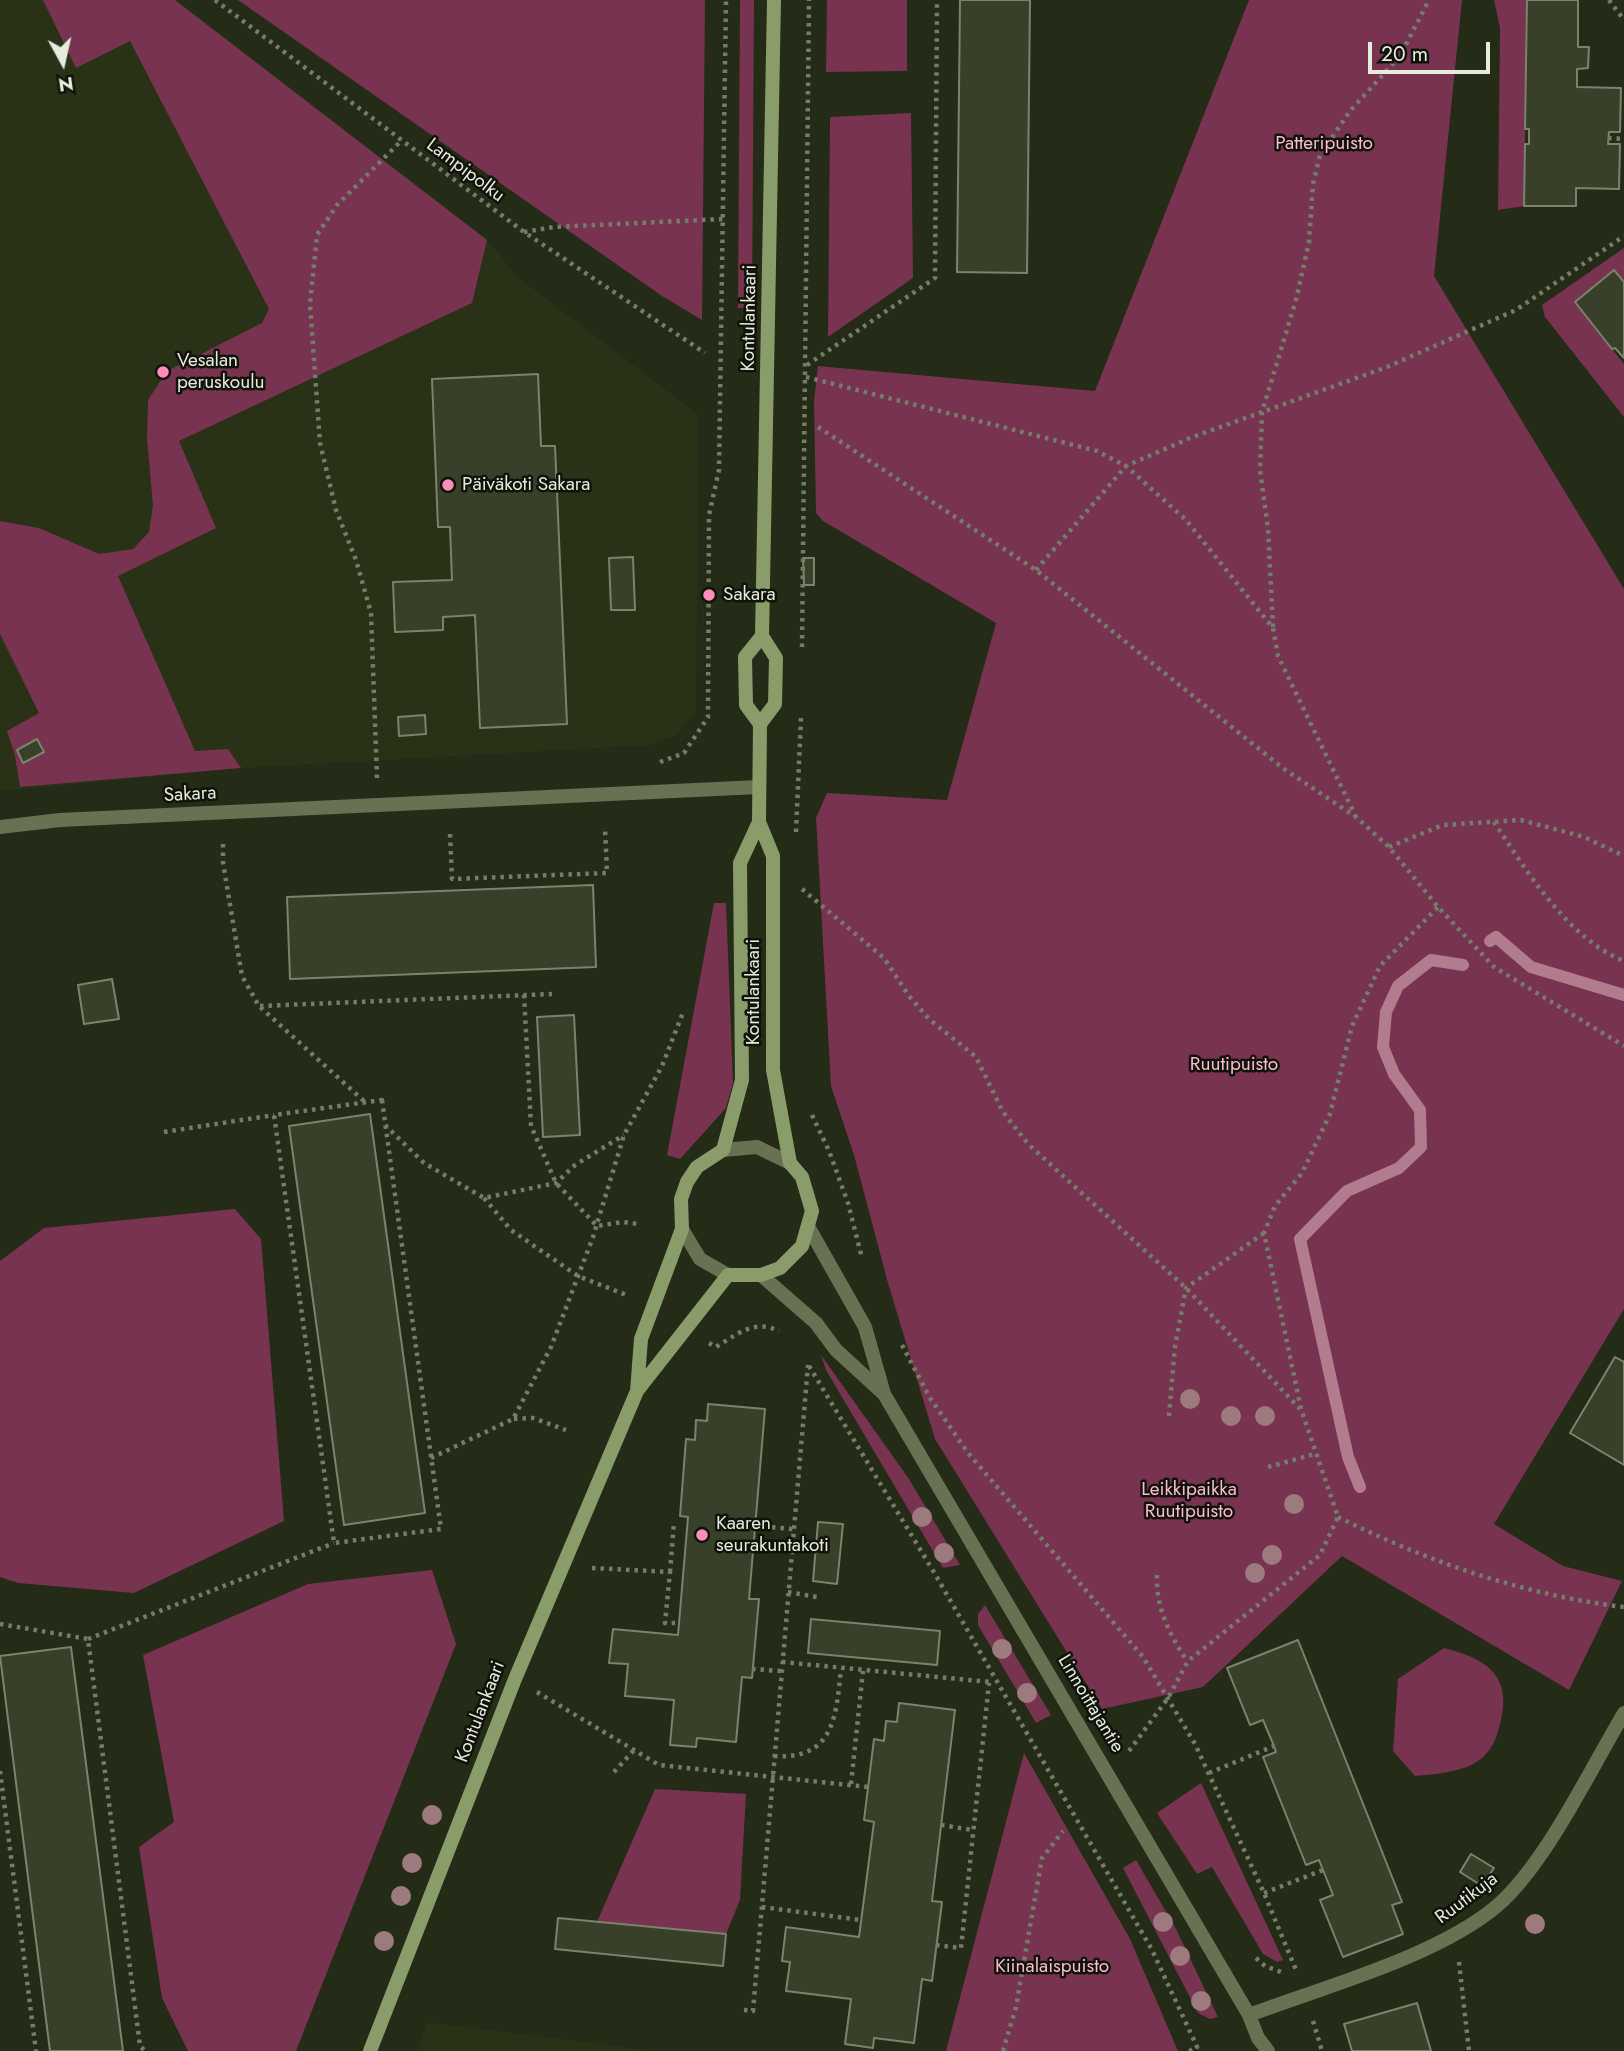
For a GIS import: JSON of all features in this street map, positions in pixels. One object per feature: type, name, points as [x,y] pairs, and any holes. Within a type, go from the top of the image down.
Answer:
[{"type":"main road","name":"Kontulankaari","points":[[370,2051],[515,1679],[637,1391],[728,1275],[761,1275],[780,1268],[792,1258],[809,1228],[812,1211],[809,1192],[790,1163],[773,1070],[773,856],[759,822],[760,724],[775,704],[776,658],[762,636],[774,0]]},
{"type":"main road","name":"Kontulankaari","points":[[760,724],[746,705],[745,657],[762,636]]},
{"type":"main road","name":"Kontulankaari","points":[[637,1391],[641,1339],[682,1230],[681,1199],[687,1181],[698,1167],[723,1150],[743,1080],[740,863],[759,822]]},
{"type":"street","name":"Sakara","points":[[0,827],[60,820],[759,787]]},
{"type":"street","points":[[723,1150],[757,1147],[790,1163]]},
{"type":"street","name":"Linnoittajantie","points":[[809,1228],[865,1326],[884,1394],[1249,2015],[1257,2044],[1268,2051]]},
{"type":"street","points":[[682,1230],[700,1259],[728,1275]]},
{"type":"street","name":"Linnoittajantie","points":[[761,1275],[816,1323],[836,1350],[884,1394]]},
{"type":"street","name":"Ruutikuja","points":[[1249,2015],[1450,1937],[1499,1905],[1536,1861],[1624,1713]]},
{"type":"path","name":"Lampipolku","points":[[215,0],[524,232],[705,353]]},
{"type":"path","points":[[684,753],[708,717],[709,515],[719,470],[726,0]]},
{"type":"path","points":[[802,653],[809,0]]},
{"type":"path","points":[[806,365],[934,278],[937,0]]},
{"type":"path","points":[[1356,817],[1278,656],[1273,628],[1268,528],[1260,470],[1262,412],[1296,300],[1310,242],[1313,184],[1321,155],[1350,111],[1400,56],[1429,0]]},
{"type":"path","points":[[1609,0],[1624,20]]},
{"type":"path","points":[[1608,138],[1624,139]]},
{"type":"path","points":[[377,779],[372,613],[356,560],[336,510],[320,443],[310,304],[317,235],[337,205],[401,141]]},
{"type":"path","points":[[524,232],[554,227],[723,219]]},
{"type":"path","points":[[1036,570],[1126,466],[1190,438],[1387,367],[1516,310],[1624,236]]},
{"type":"path","points":[[806,377],[1097,452],[1126,466],[1186,520],[1273,628]]},
{"type":"path","points":[[818,427],[1036,570],[1284,769],[1356,817],[1389,847],[1438,907],[1494,967],[1624,1046]]},
{"type":"path","points":[[795,840],[801,706]]},
{"type":"path","points":[[1389,847],[1443,825],[1521,820],[1584,837],[1624,856]]},
{"type":"path","points":[[1494,822],[1532,880],[1573,925],[1613,957],[1624,961]]},
{"type":"path","points":[[450,834],[452,879],[607,873],[605,828]]},
{"type":"path","points":[[223,844],[223,863],[242,976],[259,1006],[365,1103]]},
{"type":"path","points":[[793,881],[884,958],[909,996],[929,1019],[976,1056],[1003,1112],[1028,1144],[1186,1288],[1301,1409]]},
{"type":"path","points":[[1169,1416],[1173,1358],[1186,1288],[1264,1233],[1275,1206],[1302,1173],[1330,1114],[1352,1026],[1380,966],[1438,907]]},
{"type":"path","points":[[259,1006],[552,994]]},
{"type":"path","points":[[524,995],[531,1126],[556,1184],[597,1226]]},
{"type":"path","points":[[513,1419],[551,1347],[597,1226],[624,1135],[662,1066],[684,1010]]},
{"type":"path","points":[[0,1624],[88,1639],[334,1543],[441,1529],[382,1100],[164,1132]]},
{"type":"path","points":[[808,1104],[848,1203],[863,1263]]},
{"type":"path","points":[[274,1115],[334,1543]]},
{"type":"path","points":[[385,1125],[424,1163],[484,1198],[511,1230],[578,1276],[618,1290]]},
{"type":"path","points":[[484,1198],[556,1184],[575,1165],[624,1135]]},
{"type":"path","points":[[597,1226],[623,1222],[639,1224]]},
{"type":"path","points":[[1264,1233],[1301,1409],[1338,1517],[1380,1538],[1513,1587],[1624,1607]]},
{"type":"path","points":[[716,1348],[752,1326],[767,1325],[780,1332]]},
{"type":"path","points":[[898,1337],[930,1398],[968,1453],[1143,1657],[1168,1698],[1209,1773],[1296,1971],[1279,1972],[1256,1958]]},
{"type":"path","points":[[803,1355],[995,1678],[1152,1950],[1199,2049],[1189,2051]]},
{"type":"path","points":[[744,2010],[753,2011],[808,1364]]},
{"type":"path","points":[[431,1458],[513,1419],[533,1418],[566,1430]]},
{"type":"path","points":[[1268,1467],[1315,1454]]},
{"type":"path","points":[[1129,1751],[1168,1698],[1188,1661],[1320,1555],[1338,1517]]},
{"type":"path","points":[[674,1522],[665,1623],[679,1623]]},
{"type":"path","points":[[755,1527],[793,1529]]},
{"type":"path","points":[[606,1569],[670,1572]]},
{"type":"path","points":[[1157,1575],[1156,1595],[1161,1615],[1168,1633],[1188,1661]]},
{"type":"path","points":[[788,1592],[817,1597]]},
{"type":"path","points":[[88,1639],[142,2049]]},
{"type":"path","points":[[782,1662],[989,1684]]},
{"type":"path","points":[[752,1669],[781,1671]]},
{"type":"path","points":[[775,1756],[803,1754],[827,1737],[834,1725],[841,1669]]},
{"type":"path","points":[[851,1784],[863,1671]]},
{"type":"path","points":[[936,1945],[961,1948],[989,1684],[995,1678]]},
{"type":"path","points":[[515,1679],[659,1765],[868,1787]]},
{"type":"path","points":[[1209,1773],[1274,1746]]},
{"type":"path","points":[[614,1772],[634,1751]]},
{"type":"path","points":[[0,1771],[36,2051]]},
{"type":"path","points":[[941,1825],[973,1830]]},
{"type":"path","points":[[1003,2051],[1016,2007],[1042,1858],[1063,1832]]},
{"type":"path","points":[[1264,1893],[1323,1870]]},
{"type":"path","points":[[762,1907],[861,1920]]},
{"type":"path","points":[[1450,1937],[1461,1967],[1469,2051]]},
{"type":"path","points":[[1310,2015],[1322,2051]]},
{"type":"shaded area","points":[[0,0],[175,0],[487,240],[520,279],[699,415],[696,710],[678,734],[652,745],[241,768],[0,791]]},
{"type":"shaded area","points":[[428,2022],[653,2051],[416,2051]]},
{"type":"green space","points":[[43,0],[175,0],[487,240],[472,303],[179,441],[216,528],[118,576],[195,751],[228,749],[241,768],[20,787],[15,755],[7,731],[39,713],[0,634],[0,521],[39,528],[99,554],[133,549],[149,532],[153,505],[147,439],[148,400],[167,371],[262,323],[269,309],[130,41],[76,68]]},
{"type":"green space","points":[[238,0],[705,0],[702,320],[662,296]]},
{"type":"green space","points":[[740,0],[754,0],[752,308],[738,308]]},
{"type":"green space","points":[[827,0],[907,0],[907,71],[826,72]]},
{"type":"green space","name":"Ruutipuisto","points":[[1249,0],[1462,0],[1434,276],[1624,589],[1624,1309],[1494,1524],[1563,1566],[1622,1581],[1569,1690],[1342,1556],[1203,1687],[1102,1709],[935,1439],[888,1283],[854,1155],[831,1086],[816,818],[827,793],[947,800],[996,623],[823,521],[816,513],[814,401],[818,366],[1095,391]]},
{"type":"green space","points":[[1494,0],[1527,0],[1524,206],[1498,210],[1500,28]]},
{"type":"green space","points":[[911,113],[913,278],[828,337],[830,117]]},
{"type":"green space","points":[[1624,248],[1624,282],[1614,271],[1575,302],[1624,364],[1624,417],[1545,317],[1542,305]]},
{"type":"green space","points":[[714,903],[726,903],[733,1083],[726,1108],[680,1159],[667,1155]]},
{"type":"green space","points":[[235,1209],[261,1239],[284,1521],[134,1593],[18,1583],[0,1577],[0,1261],[44,1228]]},
{"type":"green space","points":[[821,1355],[909,1479],[960,1565],[943,1568],[826,1370]]},
{"type":"green space","points":[[432,1570],[456,1644],[296,2051],[188,2051],[162,1998],[139,1847],[174,1822],[143,1655],[308,1584]]},
{"type":"green space","points":[[985,1605],[1051,1715],[1036,1723],[978,1625],[978,1614]]},
{"type":"green space","points":[[1444,1648],[1471,1657],[1492,1671],[1502,1691],[1501,1720],[1492,1747],[1480,1760],[1453,1771],[1415,1776],[1393,1751],[1398,1679]]},
{"type":"green space","name":"Kiinalaispuisto","points":[[1024,1753],[1130,1939],[1178,2051],[946,2051]]},
{"type":"green space","points":[[1201,1783],[1283,1960],[1277,1962],[1263,1954],[1212,1867],[1197,1874],[1157,1813]]},
{"type":"green space","points":[[655,1789],[746,1794],[740,1900],[726,1934],[597,1922]]},
{"type":"green space","points":[[1136,1860],[1176,1929],[1218,2017],[1210,2019],[1198,2013],[1123,1868]]},
{"type":"building","points":[[960,0],[1030,0],[1027,273],[957,272]]},
{"type":"building","points":[[1527,0],[1578,0],[1578,47],[1589,47],[1588,68],[1577,69],[1577,87],[1621,88],[1620,132],[1609,132],[1608,144],[1620,144],[1619,189],[1576,188],[1576,206],[1524,206],[1525,144],[1529,144],[1529,129],[1525,129]]},
{"type":"building","points":[[1614,270],[1624,282],[1624,358],[1615,348],[1612,349],[1575,302]]},
{"type":"building","points":[[538,374],[541,446],[555,446],[567,724],[480,728],[475,615],[443,617],[443,630],[395,632],[393,582],[452,580],[450,527],[438,527],[432,379]]},
{"type":"building","points":[[633,557],[635,610],[611,610],[609,558]]},
{"type":"building","points":[[803,558],[814,558],[814,585],[804,585]]},
{"type":"building","points":[[425,715],[426,734],[399,736],[398,717]]},
{"type":"building","points":[[37,739],[44,752],[23,763],[17,750]]},
{"type":"building","points":[[593,885],[596,967],[290,979],[287,897]]},
{"type":"building","points":[[112,979],[119,1019],[84,1024],[78,985]]},
{"type":"building","points":[[574,1015],[580,1135],[543,1137],[537,1017]]},
{"type":"building","points":[[370,1114],[425,1513],[344,1525],[289,1126]]},
{"type":"building","points":[[1615,1357],[1624,1362],[1624,1465],[1570,1433]]},
{"type":"building","points":[[708,1404],[765,1409],[749,1599],[759,1599],[752,1678],[742,1677],[736,1742],[697,1738],[696,1747],[670,1745],[674,1700],[625,1696],[628,1664],[609,1663],[613,1629],[678,1635],[688,1517],[680,1516],[686,1439],[695,1440],[696,1420],[707,1421]]},
{"type":"building","points":[[818,1522],[843,1524],[837,1584],[813,1581]]},
{"type":"building","points":[[811,1619],[940,1631],[937,1665],[808,1653]]},
{"type":"building","points":[[1298,1640],[1402,1902],[1392,1905],[1403,1934],[1343,1957],[1320,1900],[1333,1895],[1319,1860],[1306,1865],[1263,1757],[1276,1752],[1274,1746],[1263,1720],[1250,1725],[1227,1668]]},
{"type":"building","points":[[71,1647],[123,2051],[50,2051],[0,1656]]},
{"type":"building","points":[[899,1703],[955,1710],[932,1901],[942,1902],[932,1981],[922,1979],[914,2043],[874,2038],[873,2048],[845,2044],[851,1999],[786,1991],[790,1962],[782,1961],[786,1927],[859,1937],[874,1822],[864,1820],[874,1739],[884,1741],[886,1721],[897,1722]]},
{"type":"building","points":[[1471,1854],[1494,1868],[1482,1886],[1460,1872]]},
{"type":"building","points":[[558,1918],[726,1934],[723,1966],[555,1949]]},
{"type":"building","points":[[1417,2003],[1431,2051],[1352,2051],[1344,2024]]},
{"type":"waterway","points":[[1490,941],[1496,937],[1531,967],[1624,995]]},
{"type":"waterway","points":[[1360,1487],[1348,1457],[1300,1239],[1347,1191],[1399,1168],[1421,1147],[1420,1110],[1394,1074],[1383,1047],[1386,1012],[1398,986],[1431,960],[1463,965]]},
{"type":"place","name":"Vesalan peruskoulu","points":[[163,372]]},
{"type":"place","name":"Päiväkoti Sakara","points":[[448,485]]},
{"type":"place","name":"Sakara","points":[[709,595]]},
{"type":"place","name":"Kaaren seurakuntakoti","points":[[702,1535]]},
{"type":"park label","name":"Patteripuisto","points":[[1324,144]]},
{"type":"park label","name":"Leikkipaikka Ruutipuisto","points":[[1189,1501]]}]
